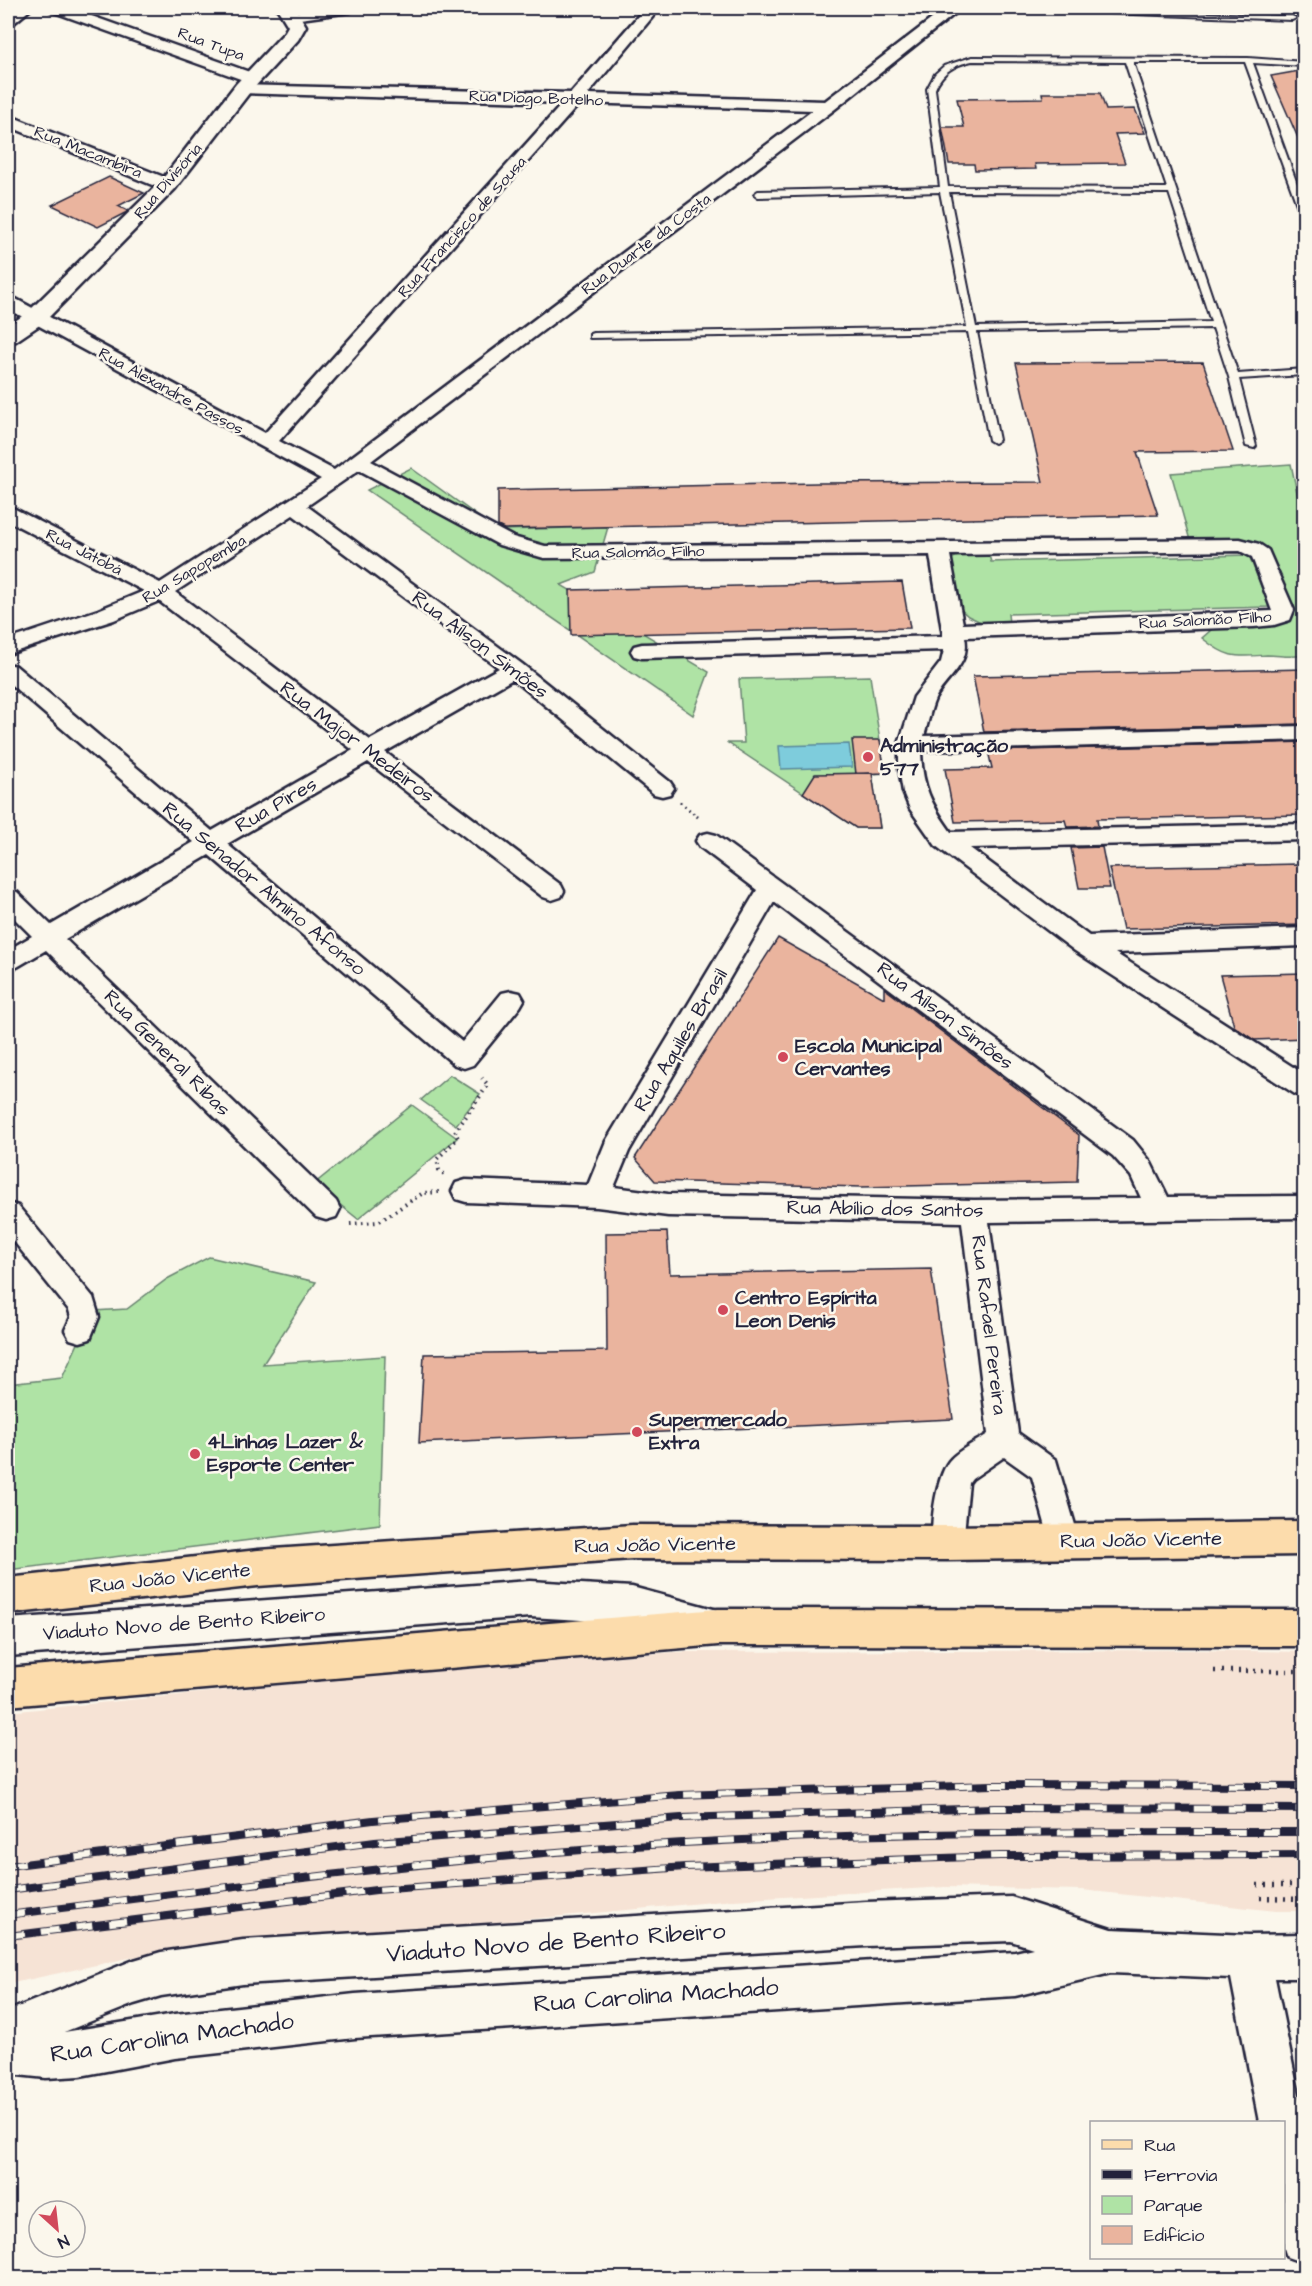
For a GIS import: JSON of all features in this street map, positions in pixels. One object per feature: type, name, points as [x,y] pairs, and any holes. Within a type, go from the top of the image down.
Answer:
[{"type":"main road","points":[[8,19],[23,8]]},
{"type":"main road","name":"Rua Divisória","points":[[8,336],[36,317],[168,185],[248,83],[291,36],[297,26],[290,12]]},
{"type":"main road","name":"Rua João Vicente","points":[[8,1596],[258,1568],[632,1542],[947,1543],[1305,1538]]},
{"type":"main road","name":"Viaduto Novo de Bento Ribeiro","points":[[8,1638],[530,1599],[632,1605],[718,1627]]},
{"type":"main road","points":[[8,1687],[718,1627],[1305,1628]]},
{"type":"main road","name":"Viaduto Novo de Bento Ribeiro","points":[[8,2033],[161,1974],[223,1964],[866,1924],[1011,1919],[1111,1951]]},
{"type":"main road","name":"Rua Carolina Machado","points":[[8,2052],[45,2056],[80,2054],[176,2036],[355,2016],[1015,1974],[1111,1951],[1249,1957],[1305,1956]]},
{"type":"main road","points":[[1249,1957],[1282,2121]]},
{"type":"main road","points":[[1285,2134],[1305,2240]]},
{"type":"street","name":"Rua Tupa","points":[[56,8],[248,83]]},
{"type":"street","points":[[290,12],[350,8]]},
{"type":"street","name":"Rua Francisco de Sousa","points":[[267,443],[575,99],[653,8]]},
{"type":"street","name":"Rua Duarte da Costa","points":[[335,479],[829,106],[955,8]]},
{"type":"street","name":"Rua Diogo Botelho","points":[[248,83],[575,99],[829,106]]},
{"type":"street","name":"Rua Macambira","points":[[8,120],[168,185]]},
{"type":"street","name":"Rua Alexandre Passos","points":[[8,302],[335,479]]},
{"type":"street","name":"Rua Salomão Filho","points":[[358,462],[506,541],[544,552],[1240,545],[1252,548],[1261,554],[1283,610],[1282,615],[1274,618],[1254,620],[955,637],[642,651]]},
{"type":"street","name":"Rua Sapopemba","points":[[8,646],[106,615],[161,592],[335,479]]},
{"type":"street","name":"Rua Aílson Simões","points":[[294,506],[514,669],[662,788]]},
{"type":"street","name":"Rua Jatobá","points":[[8,513],[161,592]]},
{"type":"street","points":[[939,549],[955,637],[955,654],[951,664],[926,697],[910,744],[910,768],[915,792],[922,809],[944,840],[1084,945],[1293,1065],[1305,1087]]},
{"type":"street","name":"Rua Major Medeiros","points":[[161,592],[552,891]]},
{"type":"street","name":"Rua Pires","points":[[8,962],[514,669]]},
{"type":"street","name":"Rua Senador Almino Afonso","points":[[8,671],[464,1058]]},
{"type":"street","points":[[910,744],[1305,733]]},
{"type":"street","points":[[944,840],[1305,832]]},
{"type":"street","name":"Rua Aílson Simões","points":[[708,841],[1123,1148],[1138,1163],[1147,1178],[1158,1209]]},
{"type":"street","name":"Rua Aquiles Brasil","points":[[597,1196],[616,1149],[771,887]]},
{"type":"street","name":"Rua General Ribas","points":[[8,898],[326,1209]]},
{"type":"street","points":[[1084,945],[1305,937]]},
{"type":"street","points":[[464,1058],[511,1000]]},
{"type":"street","name":"Rua Abílio dos Santos","points":[[466,1191],[597,1196],[668,1205],[974,1211],[1305,1208]]},
{"type":"street","name":"Rua Rafael Pereira","points":[[974,1211],[1004,1440],[1045,1470],[1064,1542]]},
{"type":"street","points":[[8,1214],[84,1306],[85,1317],[80,1330]]},
{"type":"street","name":"Rua Rafael Pereira","points":[[947,1543],[954,1480],[961,1469],[1004,1440]]},
{"type":"lane","points":[[1028,8],[1295,19],[1258,8]]},
{"type":"lane","points":[[994,440],[944,189],[931,89],[935,79],[944,68],[972,59],[1248,60],[1305,64]]},
{"type":"lane","points":[[1128,59],[1234,377],[1251,446]]},
{"type":"lane","points":[[1248,60],[1305,213]]},
{"type":"lane","points":[[758,194],[944,189],[1173,191]]},
{"type":"lane","points":[[593,336],[1217,325]]},
{"type":"lane","points":[[1234,377],[1305,372]]},
{"type":"path","points":[[464,1058],[488,1085],[455,1132],[458,1138],[437,1159],[439,1170],[466,1191]]},
{"type":"path","points":[[326,1209],[341,1225],[378,1222],[423,1193],[466,1191]]},
{"type":"path","points":[[1214,1671],[1305,1671]]},
{"type":"path","points":[[1257,1885],[1305,1886]]},
{"type":"path","points":[[1260,1898],[1305,1899]]},
{"type":"shaded area","points":[[1189,1650],[1304,1652],[1304,1911],[1276,1911],[1082,1890],[945,1887],[734,1900],[143,1955],[8,1984],[8,1712],[433,1670],[676,1652]]},
{"type":"green space","points":[[1291,464],[1304,526],[1304,655],[1232,655],[1219,650],[1202,638],[1218,624],[1284,622],[1260,554],[1191,544],[1171,473]]},
{"type":"green space","points":[[411,468],[497,530],[608,527],[595,572],[561,585],[709,672],[693,715],[367,490]]},
{"type":"green space","points":[[988,552],[991,562],[1249,555],[1269,607],[1008,614],[1009,623],[983,623],[968,616],[957,606],[949,568],[951,559],[964,553]]},
{"type":"green space","points":[[870,676],[885,773],[872,774],[880,828],[856,828],[728,743],[744,743],[739,679]]},
{"type":"green space","points":[[450,1075],[480,1094],[456,1125],[421,1100]]},
{"type":"green space","points":[[412,1105],[457,1138],[358,1219],[314,1184]]},
{"type":"green space","name":"4Linhas Lazer & Esporte Center","points":[[209,1257],[316,1282],[263,1364],[385,1356],[380,1524],[8,1570],[8,1384],[62,1378],[93,1311],[127,1309],[167,1279]]},
{"type":"water","points":[[849,744],[852,767],[781,769],[779,746]]},
{"type":"building","points":[[1305,70],[1305,154],[1271,76]]},
{"type":"building","points":[[1042,93],[1100,93],[1106,110],[1135,109],[1145,133],[1115,134],[1125,163],[1035,164],[1036,169],[975,170],[974,164],[949,164],[942,127],[964,127],[957,99],[1043,98]]},
{"type":"building","points":[[109,177],[144,193],[118,206],[128,211],[98,227],[52,205]]},
{"type":"building","points":[[1203,362],[1233,451],[1137,452],[1158,515],[504,529],[498,526],[498,490],[817,483],[1043,482],[1016,363]]},
{"type":"building","points":[[902,582],[910,628],[571,635],[570,590]]},
{"type":"building","points":[[1305,669],[1305,724],[984,732],[973,676]]},
{"type":"building","name":"Administração 577","points":[[852,740],[880,740],[885,773],[856,774]]},
{"type":"building","points":[[1305,742],[1305,815],[1097,819],[1098,826],[1067,827],[1065,820],[955,822],[945,769],[992,768],[988,751]]},
{"type":"building","points":[[872,773],[880,828],[856,828],[803,793],[815,774]]},
{"type":"building","points":[[1102,847],[1110,888],[1079,888],[1071,848]]},
{"type":"building","points":[[1298,864],[1305,884],[1305,925],[1123,929],[1109,868]]},
{"type":"building","points":[[778,938],[884,998],[884,988],[1079,1135],[1077,1182],[861,1187],[655,1181],[635,1158]]},
{"type":"building","points":[[1305,973],[1305,1038],[1254,1040],[1234,1026],[1220,975]]},
{"type":"building","points":[[667,1232],[670,1274],[931,1269],[953,1419],[419,1443],[424,1354],[607,1351],[606,1233]]},
{"type":"railway","points":[[8,1866],[373,1820],[680,1795],[992,1785],[1304,1786]]},
{"type":"railway","points":[[8,1890],[375,1842],[681,1818],[994,1808],[1304,1809]]},
{"type":"railway","points":[[8,1915],[429,1864],[683,1843],[916,1834],[1304,1832]]},
{"type":"railway","points":[[8,1936],[376,1890],[685,1867],[1000,1856],[1304,1855]]},
{"type":"place","name":"Administração 577","points":[[868,757]]},
{"type":"place","name":"Escola Municipal Cervantes","points":[[783,1057]]},
{"type":"place","name":"Centro Espírita Leon Denis","points":[[723,1310]]},
{"type":"place","name":"Supermercado Extra","points":[[637,1432]]},
{"type":"place","name":"4Linhas Lazer & Esporte Center","points":[[195,1454]]}]
